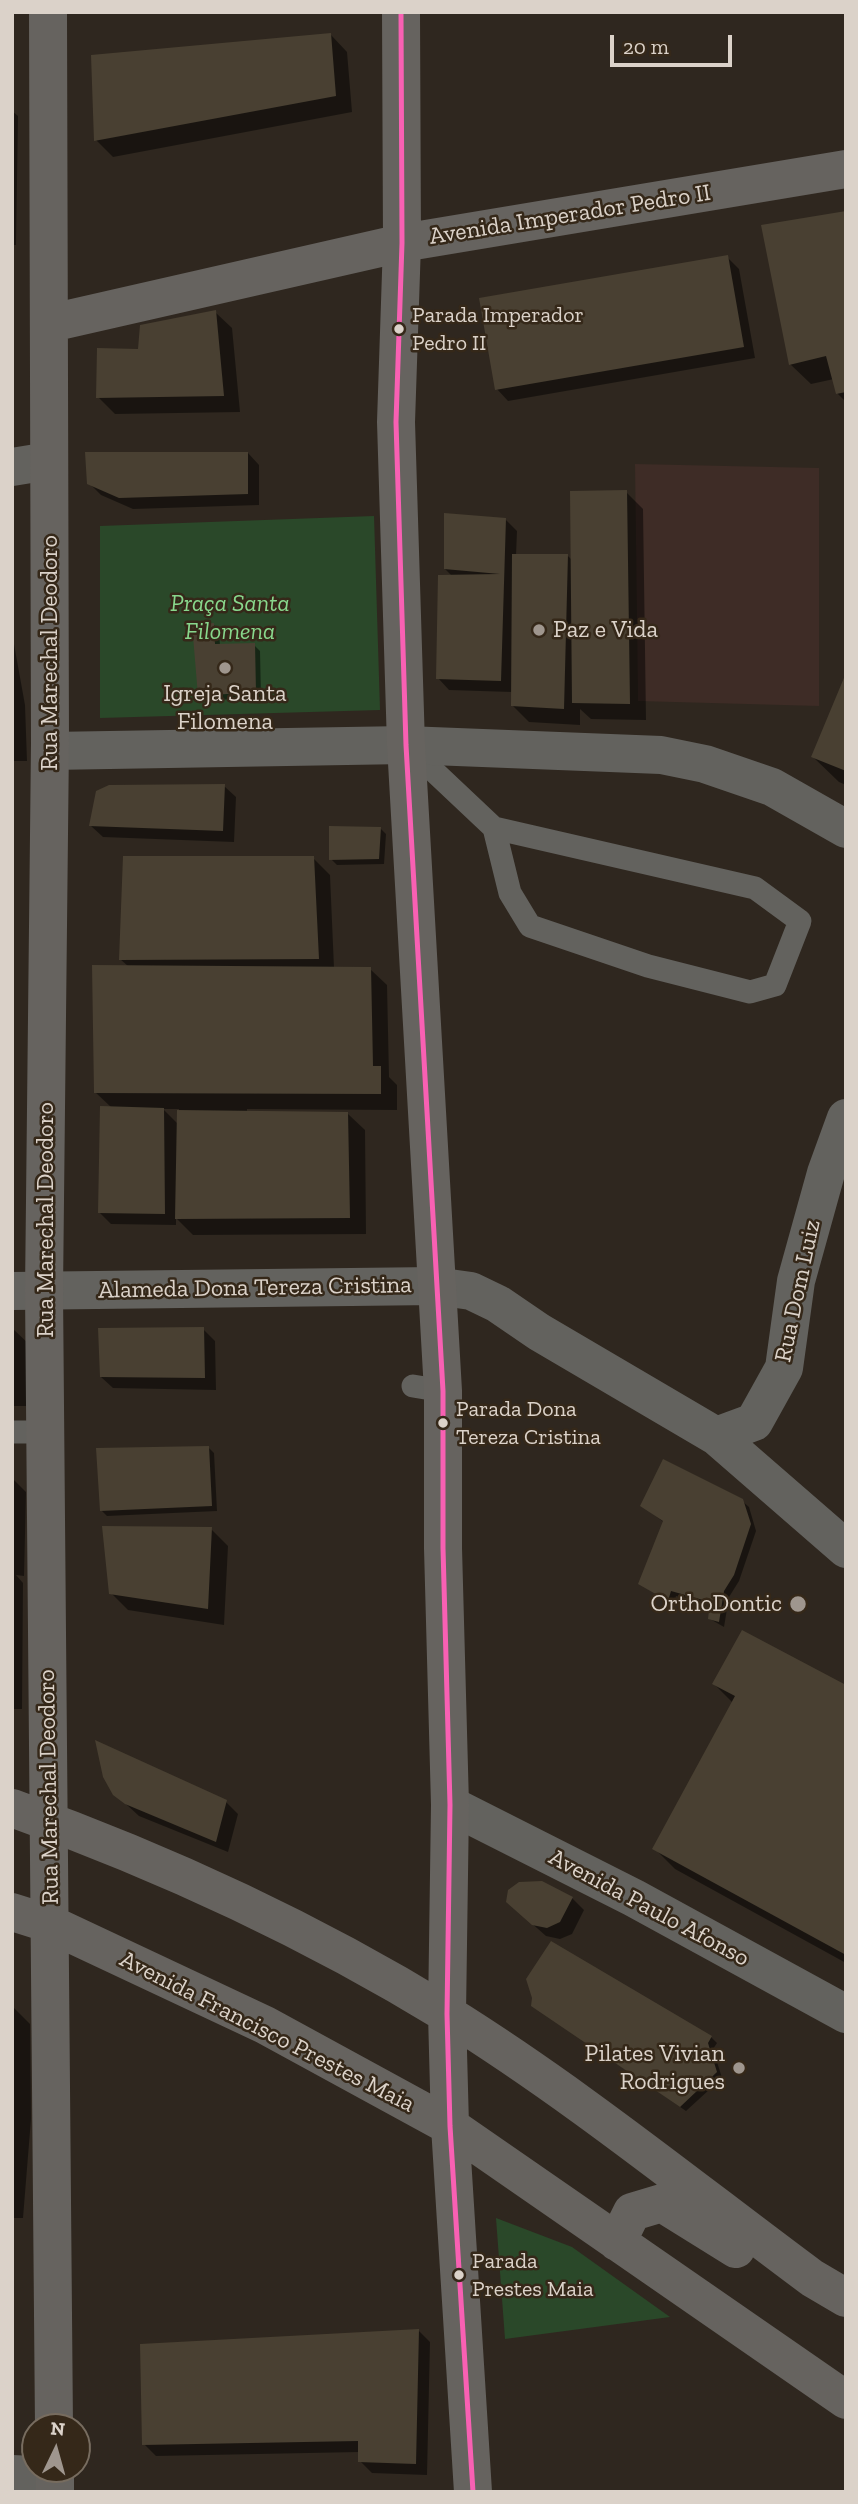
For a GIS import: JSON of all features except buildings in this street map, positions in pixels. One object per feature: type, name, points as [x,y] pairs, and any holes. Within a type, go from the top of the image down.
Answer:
[{"type":"main road","name":"Rua Marechal Deodoro","points":[[48,12],[51,323],[50,751],[28,1291],[30,1432],[48,1821],[54,2413]]},
{"type":"main road","points":[[401,12],[402,243],[396,422],[406,745],[435,1286],[428,1389],[443,1548],[450,1805],[447,2014],[450,2126],[473,2492]]},
{"type":"main road","name":"Avenida Imperador Pedro II","points":[[51,323],[402,243],[846,169]]},
{"type":"main road","points":[[12,1808],[169,1869],[262,1912],[447,2014],[519,2062],[812,2278],[846,2298]]},
{"type":"main road","name":"Avenida Francisco Prestes Maia","points":[[12,1912],[50,1924],[265,2025],[450,2126],[846,2400]]},
{"type":"main road","points":[[617,2242],[632,2212],[662,2203],[773,2270],[812,2278]]},
{"type":"street","points":[[12,467],[49,461]]},
{"type":"street","points":[[50,751],[406,745],[661,755],[705,765],[772,787],[846,829]]},
{"type":"street","name":"Rua Dom Luiz","points":[[716,1436],[754,1422],[784,1368],[796,1281],[826,1173],[846,1118]]},
{"type":"street","name":"Alameda Dona Tereza Cristina","points":[[28,1291],[435,1286],[471,1292],[498,1304],[539,1332],[716,1436],[846,1549]]},
{"type":"street","name":"Avenida Paulo Afonso","points":[[450,1805],[634,1898],[846,2014]]},
{"type":"lane","points":[[406,745],[494,828],[755,888],[800,920],[775,985],[750,992],[648,966],[530,926],[510,893],[494,828]]},
{"type":"shaded area","points":[[635,464],[819,468],[819,706],[638,701]]},
{"type":"green space","name":"Praça Santa Filomena","points":[[374,516],[380,710],[100,718],[100,526]]},
{"type":"green space","points":[[496,2218],[572,2247],[670,2317],[505,2339]]},
{"type":"transit line","points":[[401,12],[402,243],[396,422],[406,745],[443,1391],[443,1548],[450,1805],[447,2014],[450,2126],[473,2492]]},
{"type":"place","name":"Parada Imperador Pedro II","points":[[399,329]]},
{"type":"place","name":"Paz e Vida","points":[[539,630]]},
{"type":"place","name":"Igreja Santa Filomena","points":[[225,668]]},
{"type":"place","name":"Parada Dona Tereza Cristina","points":[[443,1423]]},
{"type":"place","name":"OrthoDontic","points":[[798,1604]]},
{"type":"place","name":"Pilates Vivian Rodrigues","points":[[739,2068]]},
{"type":"place","name":"Parada Prestes Maia","points":[[459,2275]]}]
